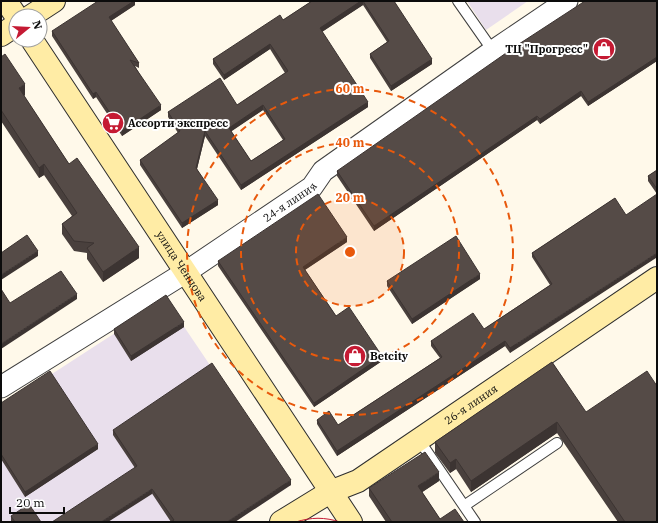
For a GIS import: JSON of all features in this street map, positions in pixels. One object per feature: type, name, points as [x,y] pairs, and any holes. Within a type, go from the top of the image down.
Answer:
[{"type":"street","points":[[43,8],[54,1]]},
{"type":"street","name":"24-я линия","points":[[1,387],[186,272],[312,187],[323,171],[492,51],[567,1]]},
{"type":"street","name":"улица Ченцова","points":[[37,48],[351,522]]},
{"type":"street","name":"26-я линия","points":[[281,522],[330,492],[358,481],[657,278]]},
{"type":"lane","points":[[458,1],[492,51]]},
{"type":"lane","points":[[419,440],[475,522]]},
{"type":"lane","points":[[464,506],[557,443]]},
{"type":"shaded area","points":[[467,1],[528,1],[486,30]]},
{"type":"shaded area","points":[[166,300],[291,485],[235,522],[1,522],[1,407]]},
{"type":"building","points":[[98,1],[134,1],[109,17],[139,63],[130,60],[161,105],[122,131],[96,92],[93,94],[52,31]]},
{"type":"building","points":[[312,1],[361,1],[320,28],[368,102],[241,185],[205,131],[196,168],[218,200],[182,223],[140,160],[180,131],[168,112],[220,78],[237,105],[288,71],[270,44],[224,75],[213,59],[280,15],[283,20]],"holes":[[[263,105],[285,139],[251,161],[229,128]]]},
{"type":"building","points":[[363,1],[394,1],[432,59],[391,86],[370,54],[389,41]]},
{"type":"building","points":[[585,1],[657,1],[657,57],[588,102],[581,91],[540,119],[537,116],[374,226],[337,171],[519,44]]},
{"type":"building","points":[[5,54],[25,84],[19,88],[69,164],[77,158],[139,247],[103,272],[87,248],[94,243],[74,241],[62,224],[77,213],[44,164],[39,168],[1,110],[1,57]]},
{"type":"building","points":[[657,170],[657,189],[648,176]]},
{"type":"building","points":[[318,194],[347,237],[303,267],[336,316],[349,307],[382,356],[314,403],[218,261]]},
{"type":"building","points":[[657,194],[657,253],[510,348],[505,341],[337,451],[317,420],[329,411],[338,425],[442,357],[431,341],[473,313],[484,329],[552,284],[532,253],[615,198],[626,215]]},
{"type":"building","points":[[27,235],[38,251],[1,275],[1,253]]},
{"type":"building","points":[[456,236],[480,274],[412,319],[387,281]]},
{"type":"building","points":[[61,271],[77,294],[1,344],[1,289],[10,303]]},
{"type":"building","points":[[166,295],[184,322],[131,356],[114,329]]},
{"type":"building","points":[[552,362],[586,412],[647,371],[657,386],[657,522],[625,522],[557,422],[471,481],[456,459],[450,463],[435,442]]},
{"type":"building","points":[[212,363],[291,480],[227,522],[171,522],[174,520],[152,489],[101,522],[52,522],[137,466],[113,430]]},
{"type":"building","points":[[50,371],[98,444],[25,492],[1,454],[1,403]]},
{"type":"building","points":[[425,452],[439,472],[418,486],[440,519],[455,509],[464,522],[392,522],[369,488]]},
{"type":"building","points":[[29,504],[41,522],[15,522],[11,516]]},
{"type":"tram line","points":[[296,522],[318,518],[340,522]]},
{"type":"place","name":"ТЦ \"Прогресс\"","points":[[604,49]]},
{"type":"place","name":"Ассорти экспресс","points":[[113,123]]},
{"type":"place","name":"Betcity","points":[[355,356]]}]
